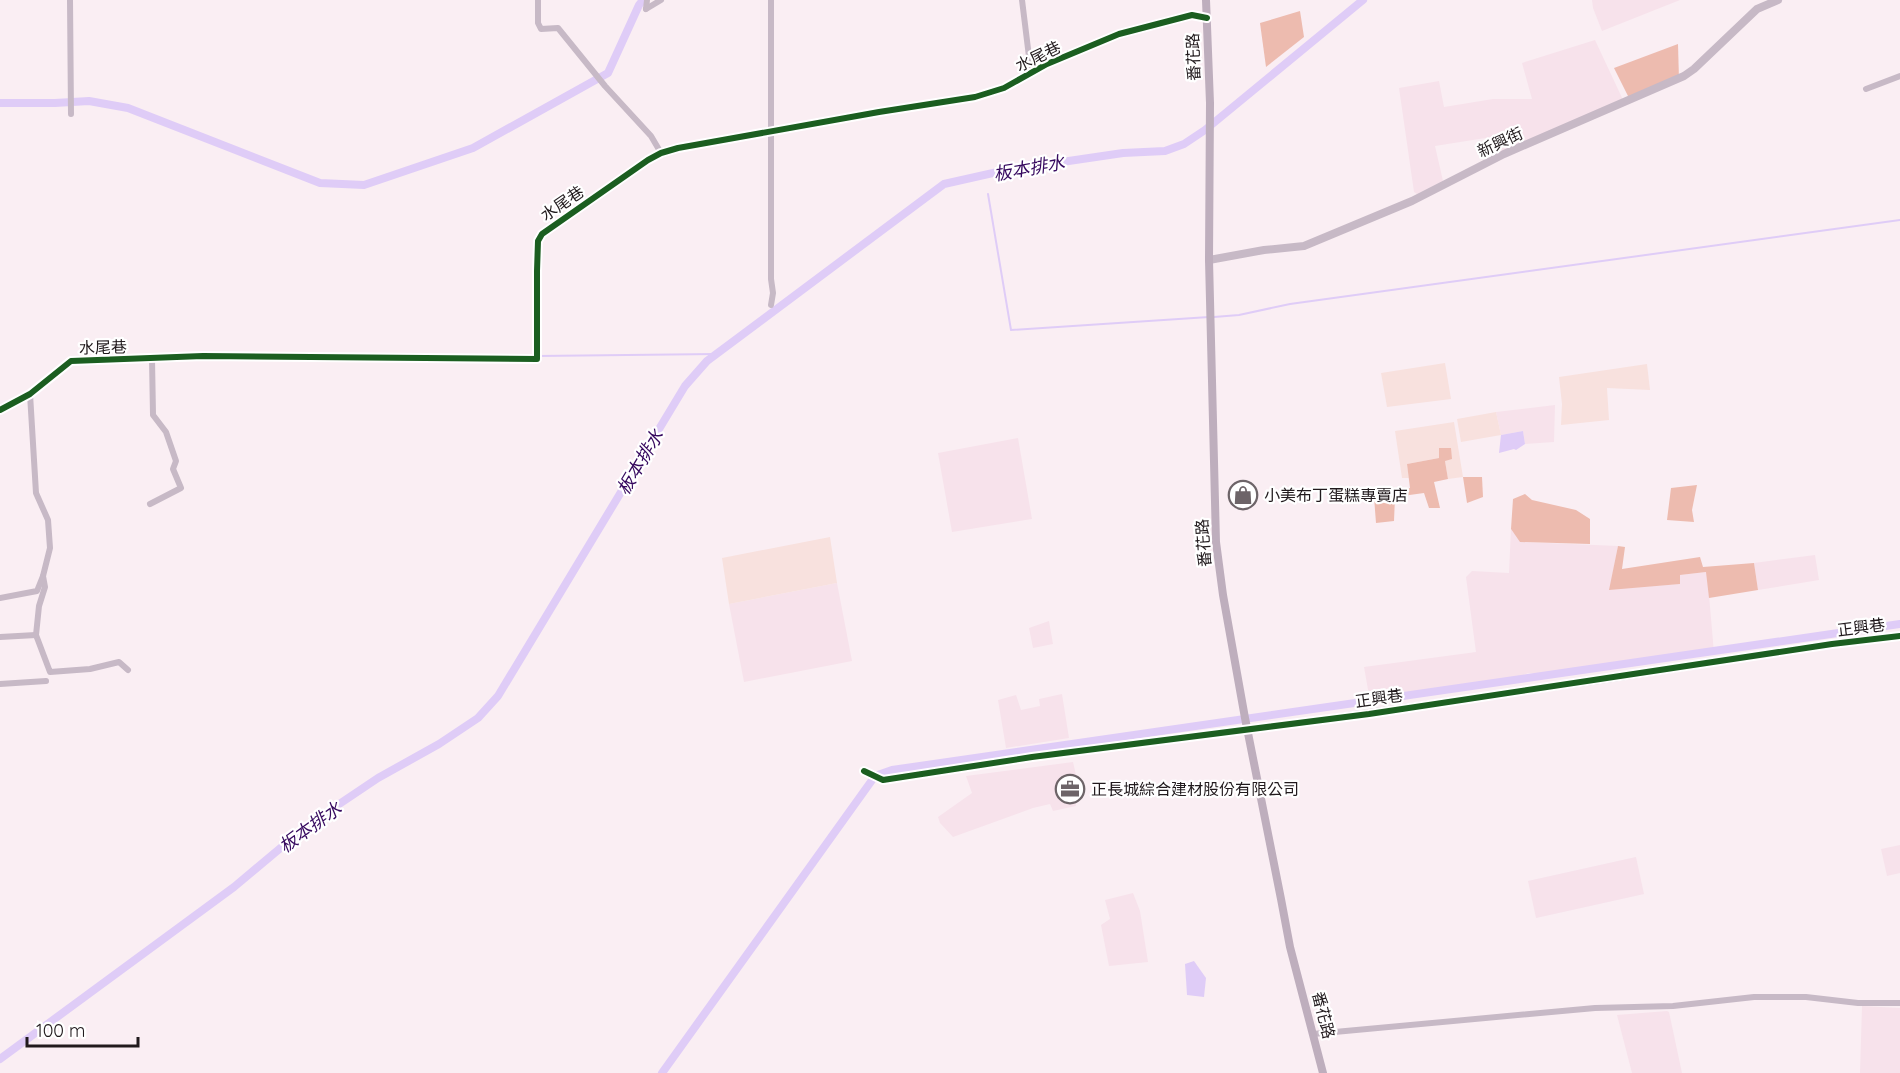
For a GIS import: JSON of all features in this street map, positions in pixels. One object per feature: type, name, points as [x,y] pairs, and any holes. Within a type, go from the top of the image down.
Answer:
[{"type":"main road","name":"番花路","points":[[1206,0],[1210,103],[1209,260],[1216,542],[1223,595],[1290,947],[1323,1073]]},
{"type":"street","points":[[70,0],[72,114]]},
{"type":"street","points":[[538,0],[538,23],[541,29],[558,28],[605,86],[651,136],[661,153]]},
{"type":"street","points":[[647,0],[646,9],[661,0]]},
{"type":"street","points":[[771,0],[771,279],[773,293],[771,305]]},
{"type":"street","points":[[1022,0],[1031,73]]},
{"type":"street","name":"新興街","points":[[1209,260],[1264,250],[1304,246],[1412,201],[1504,154],[1684,76],[1757,9],[1778,0]]},
{"type":"street","name":"水尾巷","points":[[0,410],[30,394],[71,361],[203,356],[537,359],[538,241],[542,234],[661,153],[879,112],[975,97],[1004,88],[1047,64],[1119,34],[1192,15],[1207,18]]},
{"type":"street","points":[[1866,89],[1900,76]]},
{"type":"street","points":[[150,504],[181,488],[173,469],[176,461],[166,432],[153,415],[152,359]]},
{"type":"street","points":[[0,598],[36,591],[43,576],[50,548],[48,520],[36,493],[30,394]]},
{"type":"street","points":[[43,576],[45,587],[39,606],[36,635],[50,672],[90,669],[119,662],[128,670]]},
{"type":"street","points":[[0,637],[36,635]]},
{"type":"street","name":"正興巷","points":[[864,771],[883,780],[1032,757],[1249,730],[1832,644],[1900,636]]},
{"type":"street","points":[[0,684],[46,681]]},
{"type":"street","points":[[1313,1034],[1595,1008],[1673,1006],[1754,997],[1806,997],[1858,1003],[1900,1004]]},
{"type":"shaded area","points":[[1592,0],[1680,0],[1602,31]]},
{"type":"shaded area","points":[[1300,11],[1304,37],[1266,67],[1260,23]]},
{"type":"shaded area","points":[[1595,40],[1624,102],[1501,156],[1498,136],[1435,146],[1443,181],[1417,194],[1414,192],[1399,88],[1439,81],[1444,107],[1493,99],[1532,99],[1522,63]]},
{"type":"shaded area","points":[[1678,44],[1679,80],[1630,100],[1614,68]]},
{"type":"shaded area","points":[[1445,363],[1451,399],[1387,407],[1381,373]]},
{"type":"shaded area","points":[[1647,364],[1650,390],[1607,388],[1609,420],[1561,425],[1562,404],[1559,377]]},
{"type":"shaded area","points":[[1555,405],[1554,442],[1525,444],[1523,431],[1501,435],[1496,412]]},
{"type":"shaded area","points":[[1496,412],[1501,435],[1461,442],[1457,419]]},
{"type":"shaded area","points":[[1454,422],[1463,477],[1448,479],[1445,461],[1439,458],[1407,464],[1409,478],[1402,478],[1395,431]]},
{"type":"shaded area","points":[[1523,431],[1525,444],[1516,450],[1499,453],[1501,435]]},
{"type":"shaded area","points":[[1018,438],[1032,519],[952,532],[938,453]]},
{"type":"shaded area","points":[[1439,448],[1451,448],[1452,459],[1445,461],[1448,479],[1434,482],[1440,508],[1429,508],[1424,493],[1395,497],[1394,521],[1376,523],[1374,497],[1410,488],[1407,464],[1439,458]]},
{"type":"shaded area","points":[[1463,477],[1482,477],[1483,497],[1467,503]]},
{"type":"shaded area","points":[[1697,485],[1692,510],[1694,522],[1667,520],[1671,488]]},
{"type":"shaded area","points":[[1525,494],[1532,500],[1576,510],[1590,519],[1590,544],[1520,542],[1511,529],[1513,499]]},
{"type":"shaded area","points":[[1511,529],[1521,542],[1618,546],[1610,589],[1680,584],[1680,575],[1707,572],[1714,653],[1545,675],[1528,673],[1509,682],[1370,701],[1364,667],[1476,652],[1466,577],[1472,571],[1509,573]]},
{"type":"shaded area","points":[[830,537],[837,583],[729,604],[722,558]]},
{"type":"shaded area","points":[[1618,546],[1625,547],[1622,569],[1700,557],[1703,567],[1754,563],[1758,590],[1709,598],[1706,572],[1680,575],[1680,584],[1609,590]]},
{"type":"shaded area","points":[[1815,555],[1819,580],[1758,590],[1754,563]]},
{"type":"shaded area","points":[[837,583],[852,661],[744,682],[729,604]]},
{"type":"shaded area","points":[[1049,621],[1053,644],[1033,648],[1029,628]]},
{"type":"shaded area","points":[[1062,694],[1069,738],[1006,748],[998,700],[1016,695],[1021,710],[1040,706],[1039,699]]},
{"type":"shaded area","points":[[1073,762],[1081,797],[1074,798],[1076,806],[1053,811],[1050,804],[1033,808],[953,837],[940,823],[938,817],[972,793],[966,776]]},
{"type":"shaded area","points":[[1900,845],[1900,873],[1887,876],[1881,849]]},
{"type":"shaded area","points":[[1636,857],[1644,894],[1536,918],[1528,881]]},
{"type":"shaded area","points":[[1133,893],[1140,911],[1148,962],[1109,966],[1101,925],[1110,919],[1105,900]]},
{"type":"shaded area","points":[[1194,961],[1206,978],[1204,997],[1187,995],[1185,964]]},
{"type":"shaded area","points":[[1862,1006],[1900,1008],[1900,1073],[1860,1073]]},
{"type":"shaded area","points":[[1667,1011],[1682,1073],[1632,1073],[1617,1015]]},
{"type":"waterway","points":[[0,103],[89,101],[128,108],[320,183],[364,185],[473,148],[608,73],[643,0]]},
{"type":"waterway","name":"板本排水","points":[[0,1059],[234,887],[308,825],[378,778],[439,744],[478,718],[498,696],[685,386],[707,361],[944,184],[1033,164],[1123,153],[1165,151],[1184,144],[1205,130],[1363,0]]},
{"type":"waterway","points":[[988,194],[1011,330],[1209,317]]},
{"type":"waterway","points":[[1214,317],[1239,315],[1290,304],[1900,220]]},
{"type":"waterway","points":[[538,356],[716,354]]},
{"type":"waterway","points":[[662,1073],[875,776],[892,770],[1900,624]]},
{"type":"cycle path","points":[[0,410],[30,394],[71,361],[203,356],[537,359],[538,241],[542,234],[661,153],[879,112],[975,97],[1004,88],[1047,64],[1119,34],[1192,15],[1207,18]]},
{"type":"cycle path","points":[[864,771],[883,780],[1032,757],[1369,714],[1832,644],[1900,636]]},
{"type":"place","name":"小美布丁蛋糕專賣店","points":[[1243,495]]},
{"type":"place","name":"正長城綜合建材股份有限公司","points":[[1070,789]]}]
